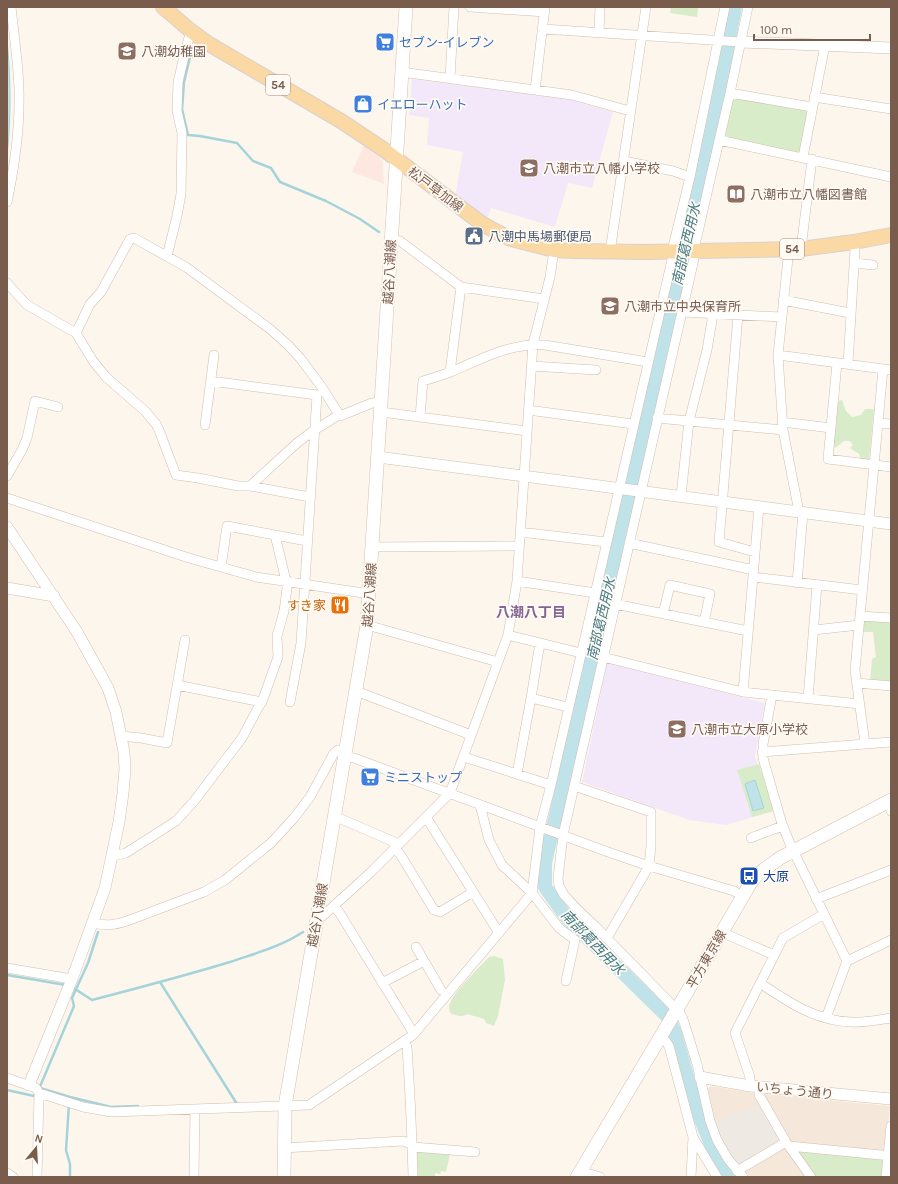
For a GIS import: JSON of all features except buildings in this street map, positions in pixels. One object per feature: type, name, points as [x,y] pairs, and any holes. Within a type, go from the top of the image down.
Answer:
[{"type":"main road","name":"越谷八潮線","points":[[284,1177],[285,1106],[368,625],[406,7]]},
{"type":"main road","name":"松戸草加線","points":[[169,9],[191,31],[223,53],[341,121],[396,159],[463,210],[495,231],[512,239],[554,250],[610,252],[818,248],[891,235]]},
{"type":"main road","name":"平方東京線","points":[[578,1174],[742,896],[758,874],[780,858],[890,804]]},
{"type":"street","points":[[7,202],[12,184],[19,105],[17,62],[11,7]]},
{"type":"street","points":[[450,78],[454,7]]},
{"type":"street","points":[[470,7],[545,9],[535,90]]},
{"type":"street","points":[[599,33],[600,7]]},
{"type":"street","points":[[610,252],[646,7]]},
{"type":"street","points":[[39,1093],[110,1112],[309,1105],[414,1034],[532,892],[542,828],[568,707],[674,251],[726,7]]},
{"type":"street","points":[[748,7],[696,241],[682,312],[574,786],[561,834],[558,878],[559,886],[570,902],[676,1010],[684,1022],[700,1077],[710,1121],[717,1140],[728,1159],[740,1174],[788,1144],[890,1156]]},
{"type":"street","points":[[543,29],[718,41],[891,48]]},
{"type":"street","points":[[167,256],[178,216],[181,194],[182,133],[177,111],[178,82],[191,31]]},
{"type":"street","points":[[797,583],[801,512],[783,426],[778,355],[783,300],[795,249],[810,166],[807,158],[812,107],[825,45]]},
{"type":"street","points":[[402,72],[572,95],[630,111]]},
{"type":"street","points":[[730,93],[812,107]]},
{"type":"street","points":[[814,97],[891,109]]},
{"type":"street","points":[[719,140],[891,177]]},
{"type":"street","points":[[624,161],[690,176]]},
{"type":"street","points":[[76,333],[90,304],[101,292],[130,239],[139,239],[203,279],[270,329],[288,345],[321,386],[339,415]]},
{"type":"street","points":[[391,240],[400,241],[461,287],[544,299]]},
{"type":"street","points":[[848,364],[854,242]]},
{"type":"street","points":[[316,922],[370,873],[450,794],[508,635],[517,581],[533,344],[550,277],[554,250]]},
{"type":"street","points":[[854,263],[873,265]]},
{"type":"street","points":[[7,283],[27,305],[76,333],[93,361],[106,377],[145,411],[156,424],[176,475],[310,497]]},
{"type":"street","points":[[450,372],[461,287]]},
{"type":"street","points":[[783,300],[850,313]]},
{"type":"street","points":[[682,312],[781,317]]},
{"type":"street","points":[[681,496],[689,421],[708,350],[714,314]]},
{"type":"street","points":[[738,315],[719,542],[755,552]]},
{"type":"street","points":[[420,417],[423,381],[450,372],[484,357],[524,345],[533,344],[648,362]]},
{"type":"street","points":[[205,425],[214,355]]},
{"type":"street","points":[[778,355],[887,370],[878,423],[855,670],[866,744]]},
{"type":"street","points":[[837,363],[828,459],[891,467]]},
{"type":"street","points":[[531,366],[596,370]]},
{"type":"street","points":[[211,382],[316,395],[301,643],[290,702]]},
{"type":"street","points":[[7,476],[27,438],[35,401],[58,406]]},
{"type":"street","points":[[250,486],[297,443],[313,431],[339,415],[340,416],[372,404],[420,417],[527,431]]},
{"type":"street","points":[[528,410],[633,424]]},
{"type":"street","points":[[658,418],[729,424],[831,428]]},
{"type":"street","points":[[878,423],[891,424]]},
{"type":"street","points":[[378,457],[891,524]]},
{"type":"street","points":[[7,498],[221,568],[256,577],[370,594]]},
{"type":"street","points":[[743,692],[759,507]]},
{"type":"street","points":[[7,526],[77,632],[108,688],[116,712],[125,769],[113,856],[105,888],[72,979],[29,1085]]},
{"type":"street","points":[[221,568],[227,526],[307,541]]},
{"type":"street","points":[[520,532],[606,542]]},
{"type":"street","points":[[113,856],[126,853],[176,821],[195,800],[242,738],[258,706],[262,702],[278,657],[277,636],[284,611],[287,581],[274,535]]},
{"type":"street","points":[[629,543],[753,574],[797,583],[862,590]]},
{"type":"street","points":[[373,547],[519,546]]},
{"type":"street","points":[[517,581],[594,593]]},
{"type":"street","points":[[663,614],[670,585],[710,594],[704,622]]},
{"type":"street","points":[[808,699],[818,585]]},
{"type":"street","points":[[7,588],[54,596]]},
{"type":"street","points":[[615,604],[748,631]]},
{"type":"street","points":[[860,616],[891,618]]},
{"type":"street","points":[[368,625],[498,662]]},
{"type":"street","points":[[814,630],[859,625]]},
{"type":"street","points":[[508,635],[581,653]]},
{"type":"street","points":[[121,736],[167,743],[186,640]]},
{"type":"street","points":[[517,774],[540,643]]},
{"type":"street","points":[[603,657],[743,692],[860,704]]},
{"type":"street","points":[[857,683],[891,686]]},
{"type":"street","points":[[177,685],[262,702]]},
{"type":"street","points":[[356,691],[471,735]]},
{"type":"street","points":[[772,695],[762,752],[763,758],[783,826],[793,852],[848,961]]},
{"type":"street","points":[[531,698],[568,707]]},
{"type":"street","points":[[762,752],[891,742]]},
{"type":"street","points":[[93,923],[103,926],[127,921],[204,892],[225,880],[272,843],[281,834],[310,797],[334,753],[338,750],[354,758],[542,828],[649,866],[734,891],[742,896]]},
{"type":"street","points":[[464,757],[551,785]]},
{"type":"street","points":[[574,786],[651,812],[651,846],[649,866],[607,938]]},
{"type":"street","points":[[480,805],[488,840],[502,865],[532,892],[559,928],[575,940],[566,981]]},
{"type":"street","points":[[334,816],[396,846],[434,910],[440,912],[473,892]]},
{"type":"street","points":[[426,817],[499,933]]},
{"type":"street","points":[[751,838],[766,831],[771,831],[783,826]]},
{"type":"street","points":[[816,899],[891,870]]},
{"type":"street","points":[[334,906],[414,1034]]},
{"type":"street","points":[[811,1177],[788,1144],[754,1086],[735,1033],[783,938],[824,914]]},
{"type":"street","points":[[721,932],[774,955]]},
{"type":"street","points":[[826,1018],[848,961],[891,940]]},
{"type":"street","points":[[416,947],[441,990]]},
{"type":"street","points":[[382,982],[424,961]]},
{"type":"street","points":[[7,968],[72,979]]},
{"type":"street","points":[[760,983],[807,1012],[826,1018],[853,1022],[891,1018]]},
{"type":"street","points":[[663,1032],[669,1046],[693,1137],[717,1177]]},
{"type":"street","points":[[404,1041],[407,1047],[413,1146],[413,1177]]},
{"type":"street","name":"いちょう通り","points":[[700,1077],[754,1086],[891,1099]]},
{"type":"street","points":[[7,1078],[36,1088],[39,1093],[37,1177]]},
{"type":"street","points":[[194,1177],[195,1109]]},
{"type":"street","points":[[886,1177],[890,1156],[891,1126]]},
{"type":"street","points":[[691,1177],[693,1137]]},
{"type":"street","points":[[284,1148],[403,1141],[413,1146],[474,1151]]},
{"type":"street","points":[[7,1173],[13,1177]]},
{"type":"street","points":[[578,1174],[600,1177]]},
{"type":"shaded area","name":"八潮市立八幡小学校","points":[[412,79],[568,99],[613,112],[592,188],[568,183],[555,227],[491,208],[487,219],[455,197],[463,152],[427,145],[429,118],[409,115]]},
{"type":"shaded area","points":[[365,143],[379,155],[383,164],[384,184],[352,172]]},
{"type":"shaded area","name":"八潮市立大原小学校","points":[[607,663],[765,703],[755,756],[773,811],[726,825],[689,820],[582,782]]},
{"type":"shaded area","points":[[711,1086],[754,1093],[759,1105],[713,1122],[706,1090]]},
{"type":"shaded area","points":[[765,1094],[890,1106],[885,1153],[791,1143],[763,1097]]},
{"type":"shaded area","points":[[759,1105],[782,1141],[738,1166],[719,1138],[713,1122]]},
{"type":"shaded area","points":[[786,1147],[807,1177],[747,1177],[743,1172]]},
{"type":"green space","points":[[671,7],[698,7],[697,17],[670,13]]},
{"type":"green space","points":[[736,97],[808,109],[800,153],[727,138],[725,134],[733,99]]},
{"type":"green space","points":[[842,400],[846,411],[852,417],[861,415],[865,409],[874,409],[869,460],[860,458],[859,454],[850,448],[853,445],[850,441],[844,441],[835,448],[833,443],[837,404]]},
{"type":"green space","points":[[863,619],[891,622],[891,683],[870,681],[872,659],[876,657],[873,632],[861,632]]},
{"type":"green space","points":[[759,764],[774,811],[752,817],[737,770]]},
{"type":"green space","points":[[494,956],[503,959],[505,980],[498,1016],[494,1026],[486,1023],[484,1019],[467,1014],[461,1016],[450,1013],[449,1007],[454,996],[489,957]]},
{"type":"green space","points":[[418,1151],[450,1154],[446,1172],[441,1171],[440,1174],[435,1173],[435,1177],[417,1177],[416,1153]]},
{"type":"green space","points":[[800,1151],[882,1158],[884,1162],[883,1177],[815,1177],[799,1154]]},
{"type":"water","points":[[7,40],[10,98],[7,157]]},
{"type":"water","points":[[755,780],[764,808],[753,811],[745,784]]},
{"type":"waterway","name":"南部葛西用水","points":[[728,1177],[721,1168],[696,1108],[675,1033],[668,1017],[567,918],[545,887],[545,863],[714,119],[735,7]]},
{"type":"waterway","points":[[192,49],[184,82],[182,109],[188,135],[237,143],[253,161],[271,168],[280,182],[326,201],[360,219],[379,232]]},
{"type":"waterway","points":[[39,1089],[74,1006],[72,998],[88,963],[98,932]]},
{"type":"waterway","points":[[72,987],[92,1000],[178,977],[258,953],[277,946],[303,932]]},
{"type":"waterway","points":[[7,975],[66,985]]},
{"type":"waterway","points":[[160,982],[237,1104]]},
{"type":"waterway","points":[[40,1088],[111,1107],[138,1106]]},
{"type":"waterway","points":[[7,1090],[34,1096],[36,1093]]},
{"type":"waterway","points":[[69,1104],[66,1150],[70,1164],[70,1177]]},
{"type":"place","name":"セブン-イレブン","points":[[385,42]]},
{"type":"place","name":"八潮幼稚園","points":[[127,51]]},
{"type":"place","name":"イエローハット","points":[[363,104]]},
{"type":"place","name":"八潮市立八幡小学校","points":[[529,168]]},
{"type":"place","name":"八潮市立八幡図書館","points":[[736,194]]},
{"type":"place","name":"八潮中馬場郵便局","points":[[474,236]]},
{"type":"place","name":"八潮市立中央保育所","points":[[610,306]]},
{"type":"place","name":"すき家","points":[[340,605]]},
{"type":"place","name":"八潮市立大原小学校","points":[[677,729]]},
{"type":"place","name":"ミニストップ","points":[[370,777]]},
{"type":"place","name":"大原","points":[[749,876]]},
{"type":"district","name":"八潮八丁目","points":[[531,612]]}]
